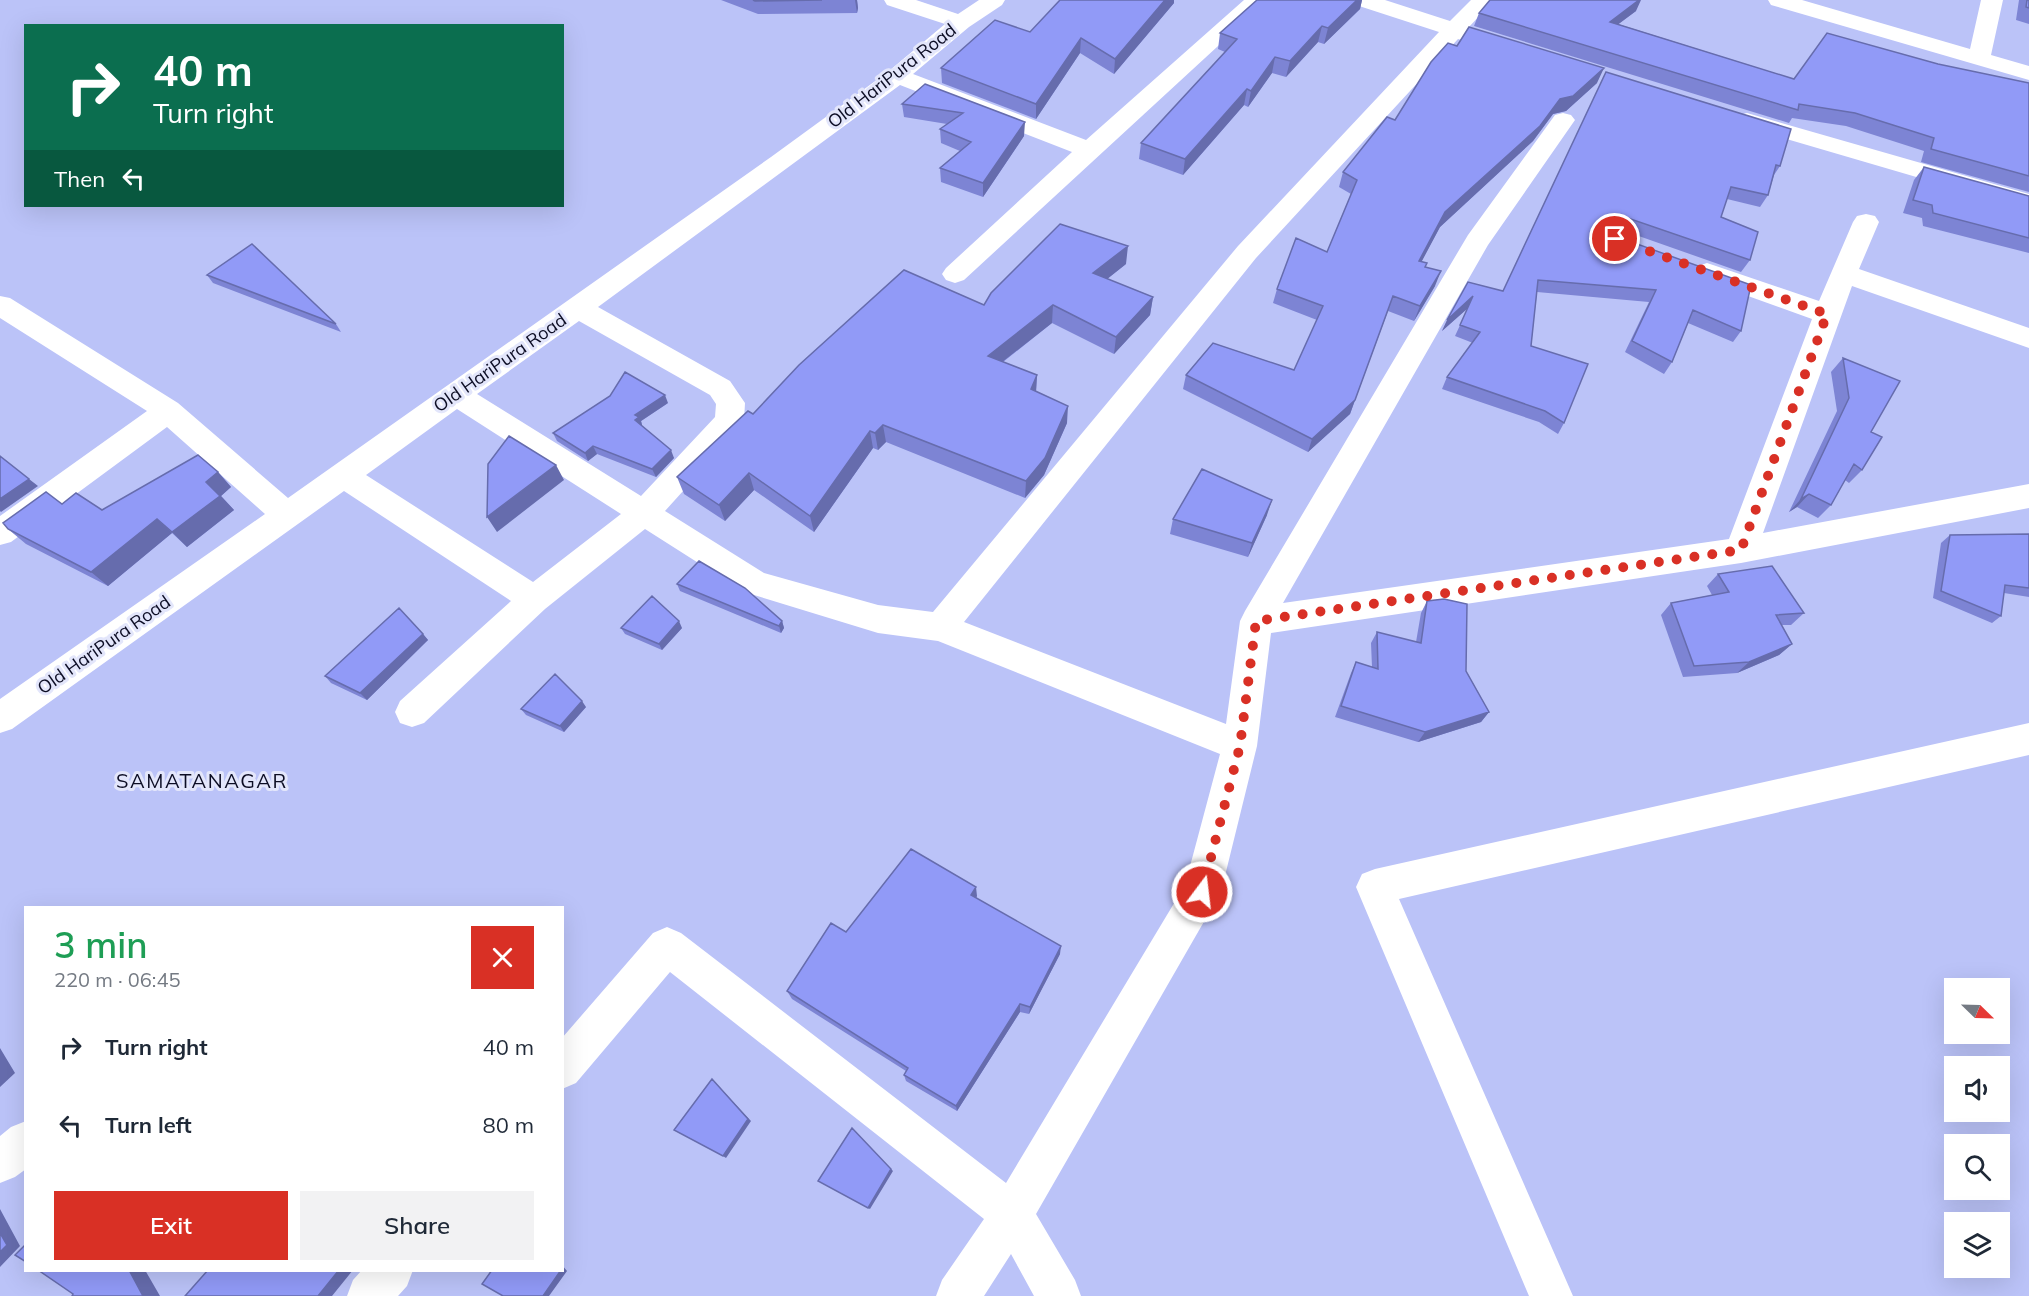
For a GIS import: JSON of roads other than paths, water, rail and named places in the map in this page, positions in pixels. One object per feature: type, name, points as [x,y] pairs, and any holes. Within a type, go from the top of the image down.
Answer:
[{"type":"street","points":[[895,0],[961,22]]},
{"type":"street","name":"Old HariPura Road","points":[[0,718],[578,308],[897,76],[961,22],[994,0]]},
{"type":"street","points":[[955,274],[1257,0]]},
{"type":"street","points":[[1364,0],[1528,53]]},
{"type":"street","points":[[940,627],[1247,252],[1482,0]]},
{"type":"street","points":[[1779,0],[2029,73]]},
{"type":"street","points":[[1979,59],[1992,0]]},
{"type":"street","points":[[897,76],[1089,150]]},
{"type":"street","points":[[1727,114],[2029,202]]},
{"type":"street","points":[[958,1296],[1012,1214],[1202,892],[1240,746],[1256,621],[1477,241],[1563,120]]},
{"type":"street","points":[[1741,550],[1827,314],[1866,222]]},
{"type":"street","points":[[1682,262],[1827,314]]},
{"type":"street","points":[[1843,273],[2029,338]]},
{"type":"street","points":[[0,305],[168,411],[287,515]]},
{"type":"street","points":[[412,712],[534,600],[645,512],[729,421],[731,403],[720,388],[578,308]]},
{"type":"street","points":[[455,394],[755,583],[878,619],[940,627],[1240,746]]},
{"type":"street","points":[[0,533],[168,411]]},
{"type":"street","points":[[343,476],[534,600]]},
{"type":"street","points":[[1256,621],[1741,550],[2029,496]]},
{"type":"street","points":[[1551,1296],[1376,887],[2029,739]]},
{"type":"street","points":[[564,1067],[667,946],[1012,1214],[1059,1296]]},
{"type":"street","points":[[0,1162],[24,1144]]},
{"type":"street","points":[[369,1296],[389,1272]]},
{"type":"district","name":"SAMATANAGAR","points":[[202,781]]}]
